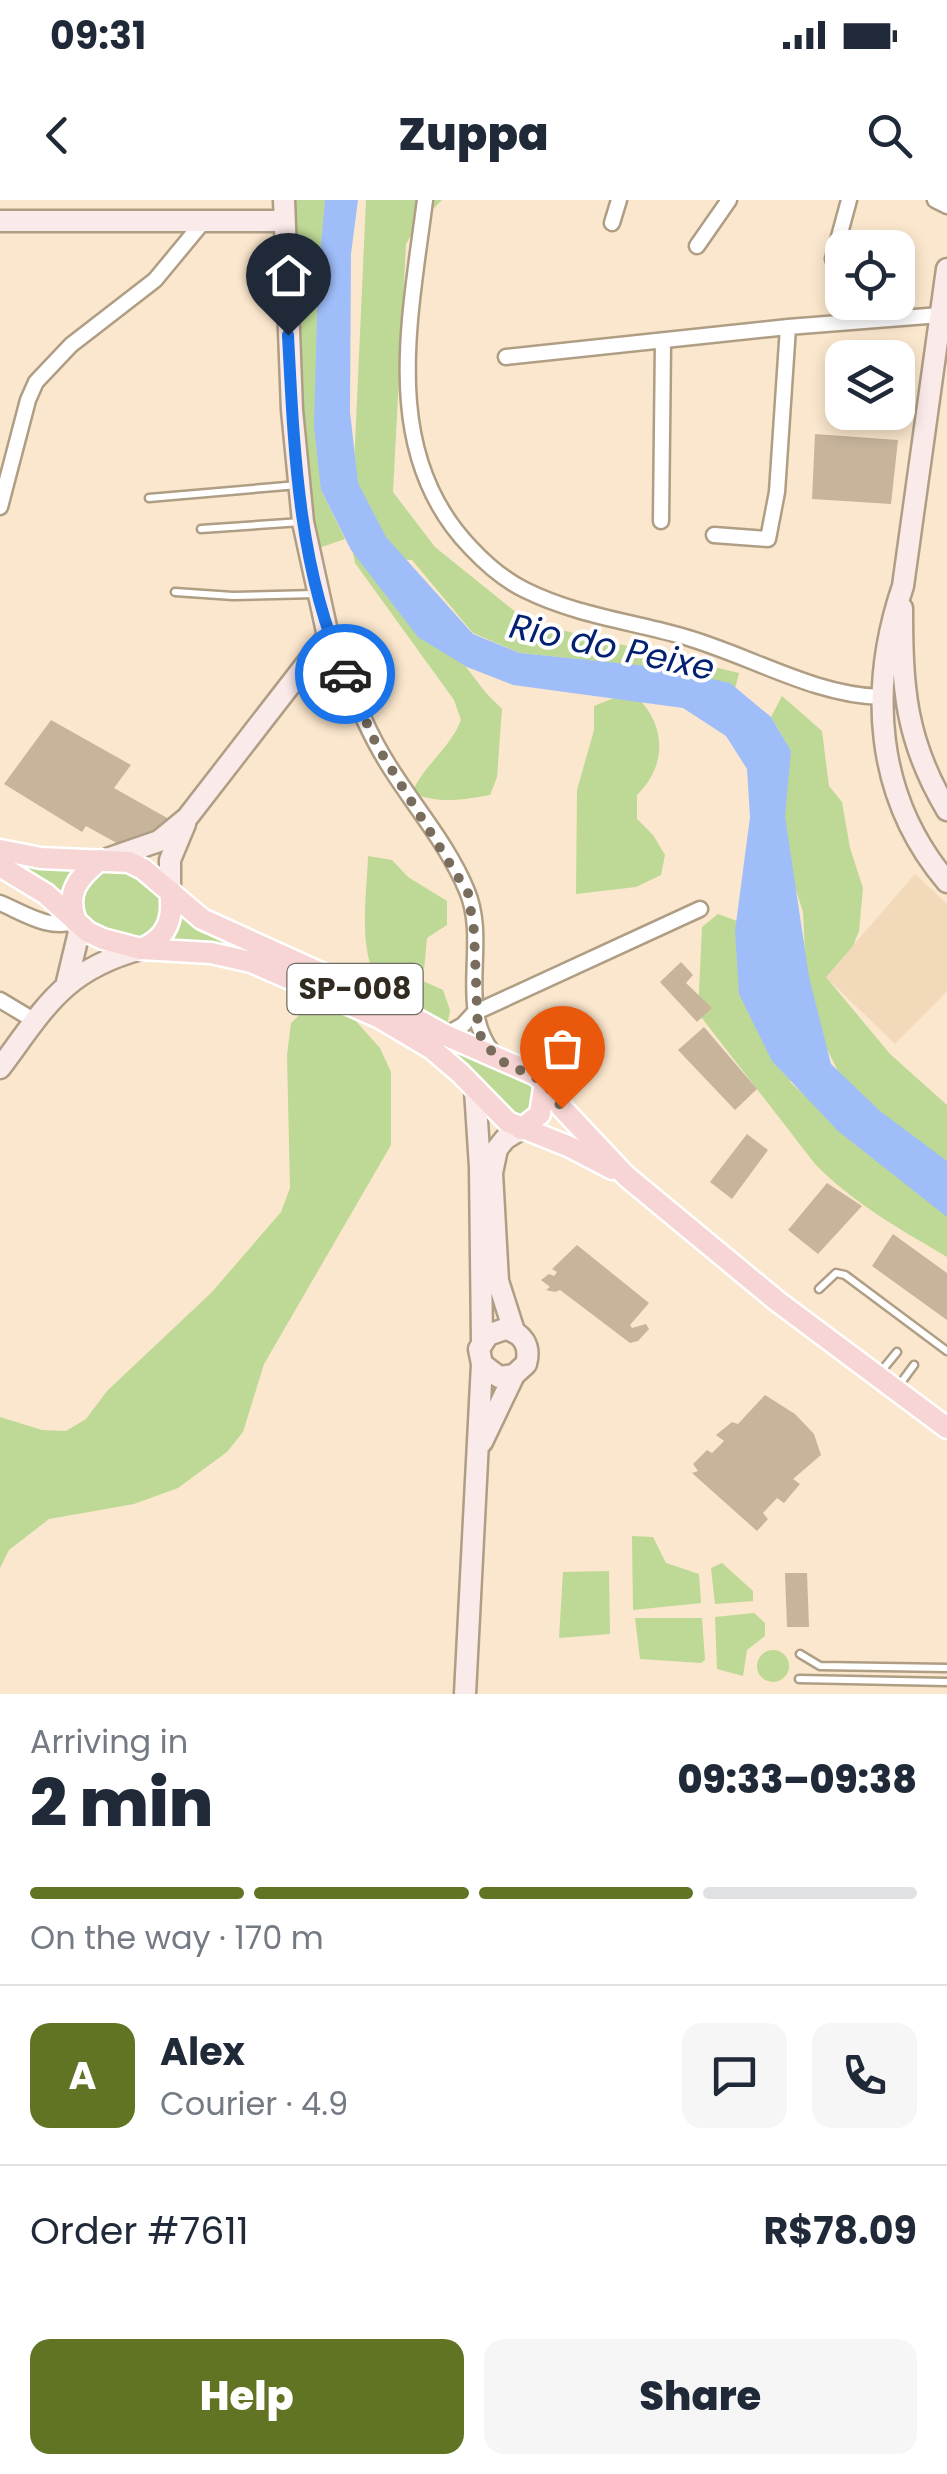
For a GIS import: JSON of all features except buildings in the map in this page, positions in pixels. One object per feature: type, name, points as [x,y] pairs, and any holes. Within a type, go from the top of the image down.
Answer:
[{"type":"main road","name":"SP-008","points":[[0,850],[41,858],[130,862],[202,919],[388,1004],[445,1036],[545,1082],[562,1108],[626,1176],[778,1300],[947,1428]]},
{"type":"main road","points":[[76,922],[71,909],[77,880],[100,860]]},
{"type":"main road","name":"SP-008","points":[[0,866],[46,894],[76,922],[103,939],[141,949],[230,956],[304,984],[412,1036],[460,1073],[494,1110],[521,1129],[570,1147],[626,1176]]},
{"type":"main road","points":[[141,949],[155,943],[164,933],[173,909],[170,891]]},
{"type":"main road","points":[[521,1129],[540,1114],[545,1082]]},
{"type":"street","points":[[425,200],[412,311],[408,397],[418,463],[454,531],[489,566],[520,588],[548,601],[680,636],[834,691],[906,698]]},
{"type":"street","points":[[612,223],[618,200]]},
{"type":"street","points":[[697,246],[729,200]]},
{"type":"street","points":[[841,230],[850,200]]},
{"type":"street","points":[[935,200],[947,206]]},
{"type":"street","points":[[0,221],[203,222],[284,211],[302,522],[316,594],[328,636],[377,746],[468,893],[474,931],[474,1013],[478,1032],[497,1059]]},
{"type":"street","points":[[0,507],[36,382],[70,345],[155,280],[203,222]]},
{"type":"street","points":[[947,269],[902,586],[888,635],[882,734],[892,787],[915,836],[947,882]]},
{"type":"street","points":[[506,357],[940,315]]},
{"type":"street","points":[[714,535],[768,539],[777,492],[788,327]]},
{"type":"street","points":[[661,521],[663,342]]},
{"type":"street","points":[[902,586],[906,698],[915,747],[944,800]]},
{"type":"street","points":[[100,860],[159,842],[187,818],[328,636]]},
{"type":"street","points":[[170,891],[170,860],[187,818]]},
{"type":"street","points":[[0,902],[47,924],[64,926],[76,922],[79,932],[67,982]]},
{"type":"street","points":[[445,1036],[474,1013],[700,909]]},
{"type":"street","points":[[0,1068],[67,982],[110,957],[141,949]]},
{"type":"street","points":[[0,1000],[35,1021]]},
{"type":"street","points":[[465,1694],[482,1364],[476,1090]]},
{"type":"street","points":[[477,1454],[514,1375],[526,1364],[528,1356],[526,1344],[514,1331],[498,1281],[492,1173],[497,1149],[505,1138],[521,1129]]},
{"type":"street","points":[[482,1342],[496,1330],[514,1331]]},
{"type":"street","points":[[482,1364],[499,1377],[514,1375]]},
{"type":"lane","points":[[149,498],[299,485]]},
{"type":"lane","points":[[201,529],[302,522]]},
{"type":"lane","points":[[176,592],[234,596],[316,594]]},
{"type":"lane","points":[[819,1289],[829,1276],[845,1276],[947,1352]]},
{"type":"lane","points":[[878,1375],[897,1352]]},
{"type":"lane","points":[[896,1389],[914,1365]]},
{"type":"lane","points":[[800,1654],[820,1666],[947,1668]]},
{"type":"lane","points":[[799,1679],[947,1682]]},
{"type":"shaded area","points":[[915,874],[947,904],[947,991],[895,1044],[826,977]]},
{"type":"green space","points":[[293,200],[331,200],[321,490],[345,539],[313,550],[287,228]]},
{"type":"green space","points":[[366,200],[442,200],[417,225],[406,244],[393,492],[435,547],[528,622],[739,673],[734,693],[662,668],[520,653],[473,633],[412,560],[397,559],[353,489]]},
{"type":"green space","points":[[351,543],[418,604],[502,709],[497,777],[490,795],[441,800],[412,793],[461,720],[454,700],[355,563]]},
{"type":"green space","points":[[782,696],[822,731],[829,786],[842,802],[850,848],[863,888],[859,931],[853,946],[826,977],[890,1054],[947,1105],[947,1257],[861,1203],[815,1164],[698,1013],[702,927],[718,914],[740,922],[763,1008],[791,1083],[829,1116],[844,1083],[824,1043],[806,976],[803,912],[783,850],[788,746],[771,717]]},
{"type":"green space","points":[[614,698],[638,698],[654,721],[658,760],[637,795],[637,819],[665,855],[661,875],[636,887],[576,894],[577,790],[594,730],[594,706]]},
{"type":"green space","points":[[368,856],[392,860],[408,877],[447,901],[447,925],[427,938],[423,981],[443,990],[450,1010],[447,1028],[398,1002],[376,979],[366,946]]},
{"type":"green space","points":[[0,859],[80,867],[65,899]]},
{"type":"green space","points":[[101,868],[137,876],[164,901],[158,926],[147,938],[111,931],[81,911],[84,885]]},
{"type":"green space","points":[[180,914],[258,954],[163,943]]},
{"type":"green space","points":[[308,1007],[344,1008],[380,1048],[391,1072],[391,1145],[264,1364],[243,1432],[227,1452],[178,1488],[134,1504],[49,1519],[9,1550],[0,1568],[0,1417],[42,1430],[66,1431],[86,1419],[107,1391],[212,1292],[281,1212],[290,1188],[287,1055],[291,1023]]},
{"type":"green space","points":[[436,1040],[534,1085],[537,1093],[532,1110],[516,1115],[508,1110]]},
{"type":"green space","points":[[632,1536],[653,1537],[666,1563],[699,1574],[701,1603],[633,1610]]},
{"type":"green space","points":[[722,1563],[753,1591],[753,1601],[715,1604],[711,1568]]},
{"type":"green space","points":[[609,1571],[610,1634],[559,1638],[563,1572]]},
{"type":"green space","points":[[754,1613],[765,1623],[765,1636],[747,1650],[743,1676],[717,1669],[715,1617]]},
{"type":"green space","points":[[635,1618],[702,1618],[705,1660],[701,1663],[640,1659]]},
{"type":"green space","points":[[773,1650],[784,1655],[789,1666],[784,1677],[773,1682],[762,1677],[757,1666],[762,1655]]},
{"type":"water","points":[[325,200],[358,200],[351,254],[350,412],[358,483],[386,537],[473,634],[520,653],[657,667],[730,683],[771,717],[791,751],[785,816],[809,977],[831,1064],[880,1111],[947,1161],[947,1217],[838,1131],[772,1061],[739,994],[735,931],[750,817],[747,769],[726,736],[683,708],[513,685],[467,667],[418,637],[351,550],[321,490],[314,427],[318,277]]},
{"type":"way so far","points":[[345,674],[377,746],[468,893],[474,931],[474,1013],[478,1032],[497,1059],[545,1082],[562,1108]]},
{"type":"route","points":[[288,335],[302,522],[316,594],[328,636],[345,674]]},
{"type":"water label","name":"Rio do Peixe","points":[[612,647]]}]
